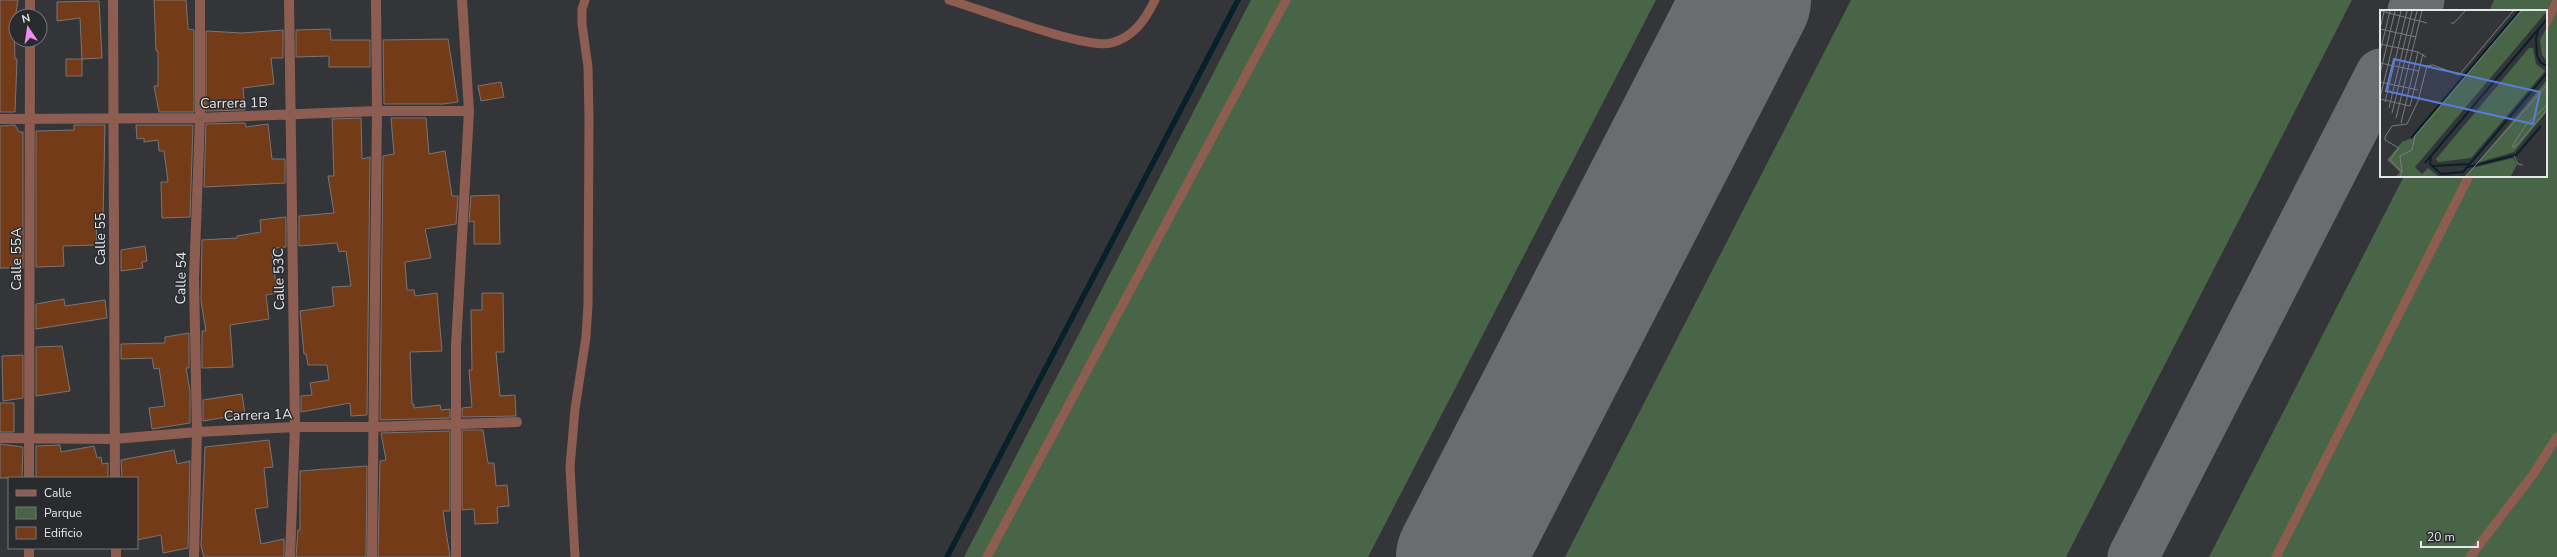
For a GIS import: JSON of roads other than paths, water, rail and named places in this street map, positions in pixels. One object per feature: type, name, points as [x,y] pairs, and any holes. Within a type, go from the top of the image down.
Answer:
[{"type":"street","name":"Calle 55","points":[[114,0],[113,118],[115,477]]},
{"type":"street","name":"Calle 54","points":[[194,557],[197,432],[194,279],[200,118],[200,0]]},
{"type":"street","name":"Calle 53C","points":[[289,0],[295,427],[290,557]]},
{"type":"street","points":[[372,557],[377,112],[376,0]]},
{"type":"street","points":[[456,557],[457,466],[454,424],[456,346],[469,111],[462,0]]},
{"type":"street","name":"Calle 55A","points":[[29,477],[30,48]]},
{"type":"street","name":"Carrera 1B","points":[[0,119],[200,118],[377,112],[469,111]]},
{"type":"street","name":"Carrera 1A","points":[[0,438],[114,439],[197,432],[295,427],[373,427],[517,422]]},
{"type":"lane","points":[[575,557],[570,467],[575,409],[586,337],[588,306],[588,67],[582,24],[582,9],[585,0]]},
{"type":"lane","points":[[949,0],[1099,45],[1127,37],[1145,22],[1155,0]]},
{"type":"lane","points":[[987,557],[1286,0]]},
{"type":"lane","points":[[2547,21],[2557,1]]},
{"type":"lane","points":[[2276,557],[2468,177]]},
{"type":"lane","points":[[2470,557],[2534,473],[2557,437]]},
{"type":"waterway","points":[[947,557],[1238,0]]}]
